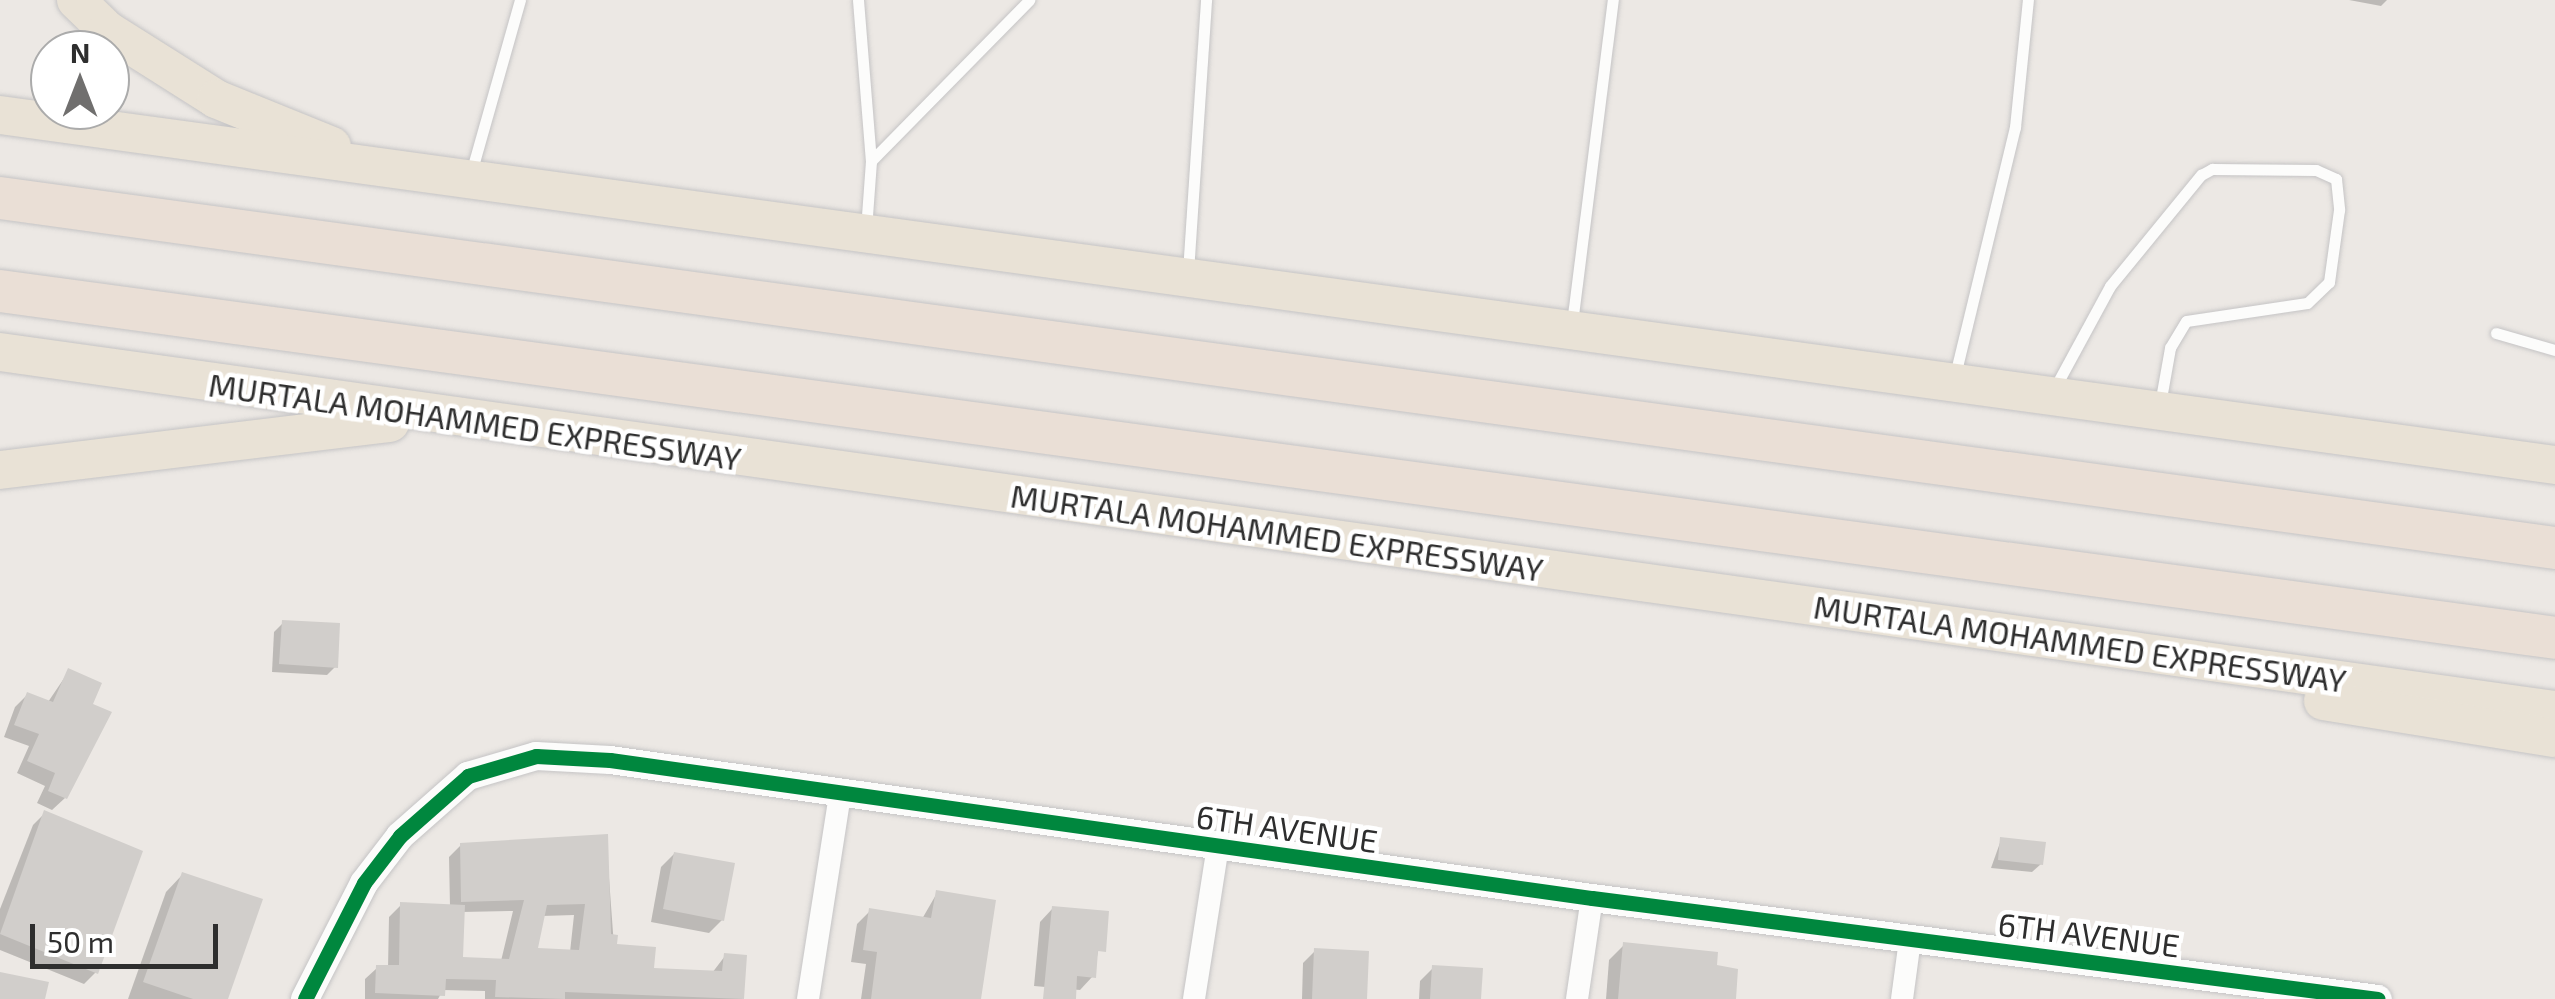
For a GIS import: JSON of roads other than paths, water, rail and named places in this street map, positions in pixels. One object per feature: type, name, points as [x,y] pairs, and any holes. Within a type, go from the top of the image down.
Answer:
[{"type":"highway","points":[[76,0],[107,30],[216,99],[405,171]]},
{"type":"highway","points":[[0,115],[2555,464]]},
{"type":"highway","points":[[0,198],[2555,548]]},
{"type":"highway","name":"MURTALA MOHAMMED EXPRESSWAY","points":[[0,291],[2555,638]]},
{"type":"highway","name":"MURTALA MOHAMMED EXPRESSWAY","points":[[0,352],[438,417],[2555,710]]},
{"type":"highway","points":[[0,470],[438,417]]},
{"type":"highway","points":[[2183,657],[2271,690],[2555,738]]},
{"type":"street","name":"6TH AVENUE","points":[[305,999],[364,883],[435,798],[468,776],[536,756],[610,760],[2302,994],[2378,999]]},
{"type":"street","points":[[808,999],[840,794]]},
{"type":"street","points":[[1194,999],[1218,846]]},
{"type":"street","points":[[1577,999],[1592,898]]},
{"type":"street","points":[[1902,999],[1910,940]]},
{"type":"lane","points":[[470,178],[520,0]]},
{"type":"lane","points":[[858,0],[871,161],[866,233]]},
{"type":"lane","points":[[871,161],[1029,0]]},
{"type":"lane","points":[[1188,276],[1206,0]]},
{"type":"lane","points":[[1572,328],[1613,0]]},
{"type":"lane","points":[[1954,379],[2015,126],[2028,0]]},
{"type":"lane","points":[[2052,393],[2110,286],[2201,175],[2212,169],[2316,170],[2336,179],[2339,210],[2329,282],[2307,304],[2186,322],[2170,348],[2159,408]]},
{"type":"lane","points":[[2496,333],[2555,350]]}]
